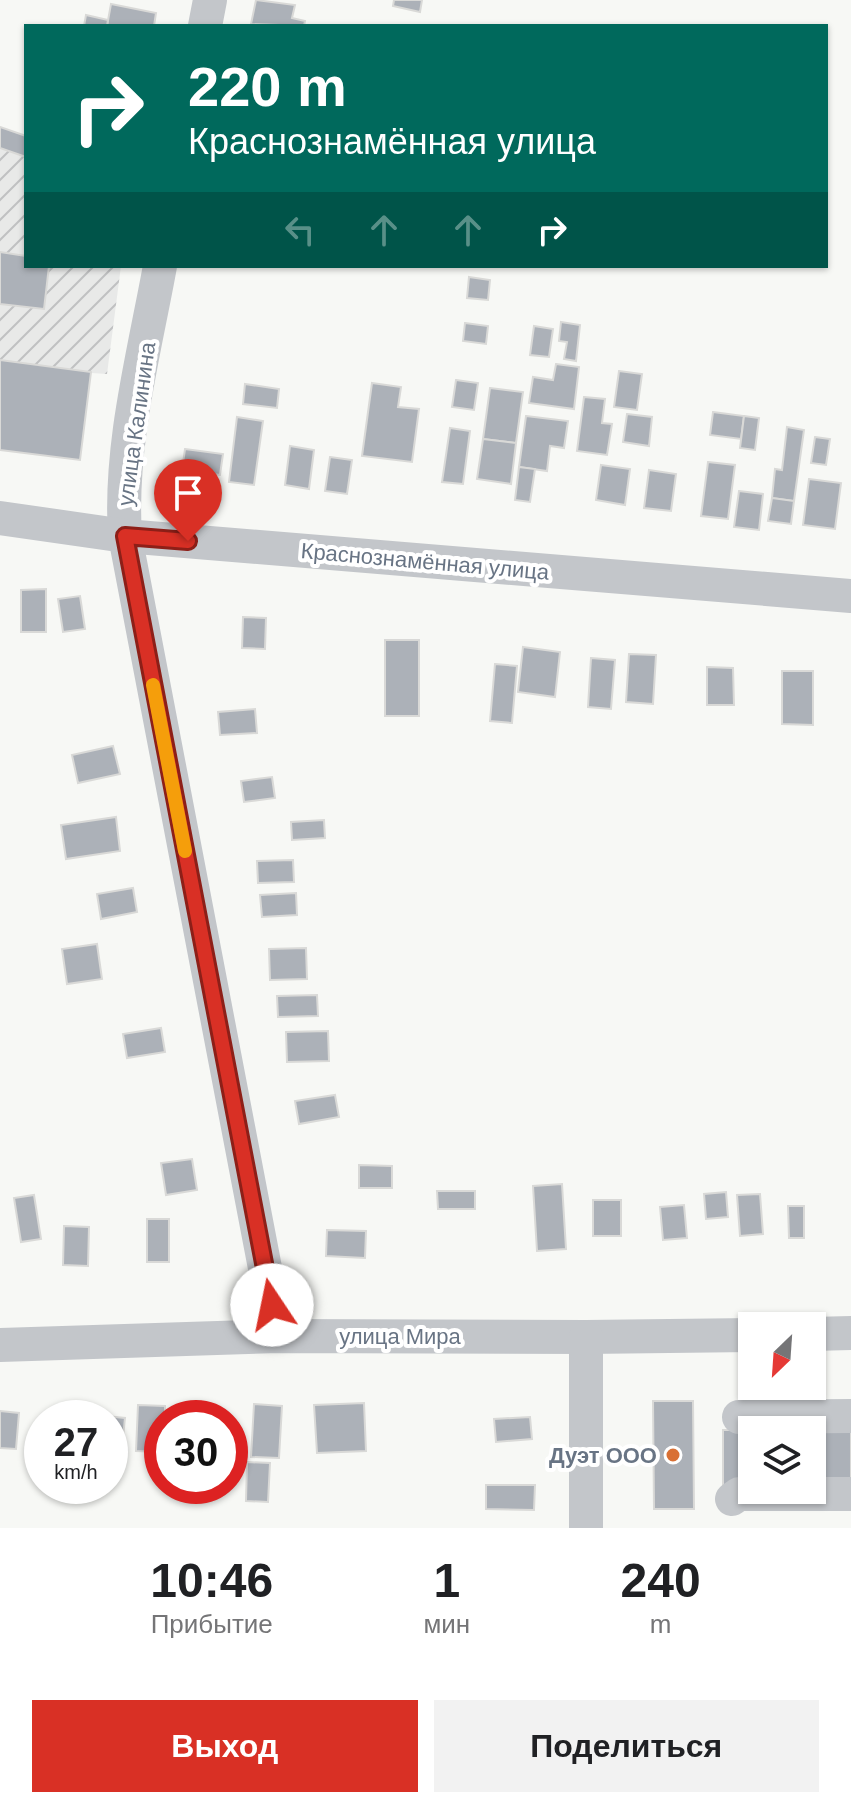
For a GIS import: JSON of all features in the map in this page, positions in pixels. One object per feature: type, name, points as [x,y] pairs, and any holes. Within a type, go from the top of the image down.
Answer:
[{"type":"street","points":[[205,24],[210,0]]},
{"type":"street","name":"улица Калинина","points":[[160,268],[124,485],[125,536],[278,1336]]},
{"type":"street","name":"Краснознамённая улица","points":[[0,518],[125,536],[851,596]]},
{"type":"street","points":[[826,1334],[851,1333]]},
{"type":"street","name":"улица Мира","points":[[0,1345],[278,1336],[738,1335]]},
{"type":"street","points":[[586,1337],[586,1528]]},
{"type":"street","points":[[826,1416],[851,1416]]},
{"type":"street","points":[[732,1499],[739,1494],[851,1494]]},
{"type":"shaded area","points":[[0,127],[24,135],[24,268],[121,268],[107,374],[91,373],[80,460],[0,450]]},
{"type":"building","points":[[256,0],[295,5],[292,18],[305,21],[304,24],[251,24]]},
{"type":"building","points":[[394,0],[422,0],[420,12],[393,6]]},
{"type":"building","points":[[111,4],[156,13],[154,24],[107,24]]},
{"type":"building","points":[[86,15],[108,20],[107,24],[84,24]]},
{"type":"building","points":[[0,127],[24,135],[24,156],[0,148]]},
{"type":"building","points":[[0,252],[24,256],[24,268],[49,268],[44,309],[0,304]]},
{"type":"building","points":[[469,277],[490,280],[488,300],[467,298]]},
{"type":"building","points":[[561,322],[580,325],[576,361],[564,359],[567,342],[559,341]]},
{"type":"building","points":[[465,323],[488,326],[486,344],[463,341]]},
{"type":"building","points":[[534,326],[553,329],[549,357],[530,355]]},
{"type":"building","points":[[0,360],[91,372],[80,460],[0,450]]},
{"type":"building","points":[[556,364],[579,367],[574,409],[529,403],[533,377],[553,380]]},
{"type":"building","points":[[619,371],[642,374],[637,410],[614,407]]},
{"type":"building","points":[[456,380],[478,383],[474,410],[452,407]]},
{"type":"building","points":[[372,383],[401,387],[398,407],[419,409],[412,462],[362,456]]},
{"type":"building","points":[[245,384],[279,389],[277,408],[243,404]]},
{"type":"building","points":[[490,388],[523,392],[516,443],[483,439]]},
{"type":"building","points":[[584,397],[605,399],[602,423],[612,424],[607,455],[577,451]]},
{"type":"building","points":[[713,412],[744,416],[741,439],[710,435]]},
{"type":"building","points":[[627,414],[652,417],[649,446],[623,442]]},
{"type":"building","points":[[526,416],[568,421],[564,448],[550,446],[547,471],[519,467]]},
{"type":"building","points":[[744,416],[759,418],[755,450],[740,448]]},
{"type":"building","points":[[237,417],[263,421],[254,485],[229,482]]},
{"type":"building","points":[[787,427],[804,430],[794,501],[772,498],[775,469],[782,470]]},
{"type":"building","points":[[450,428],[470,431],[463,484],[442,482]]},
{"type":"building","points":[[815,437],[830,439],[826,465],[811,463]]},
{"type":"building","points":[[483,439],[516,443],[511,484],[477,479]]},
{"type":"building","points":[[290,446],[314,450],[309,489],[285,485]]},
{"type":"building","points":[[185,449],[223,454],[220,475],[182,470]]},
{"type":"building","points":[[330,457],[352,460],[347,494],[325,491]]},
{"type":"building","points":[[708,462],[735,465],[728,519],[701,516]]},
{"type":"building","points":[[601,465],[630,469],[625,505],[596,500]]},
{"type":"building","points":[[519,467],[535,469],[530,502],[515,500]]},
{"type":"building","points":[[649,470],[676,474],[671,511],[644,508]]},
{"type":"building","points":[[809,479],[841,483],[835,529],[803,525]]},
{"type":"building","points":[[739,491],[763,494],[759,530],[734,527]]},
{"type":"building","points":[[772,498],[794,501],[791,524],[768,521]]},
{"type":"building","points":[[46,589],[46,632],[21,632],[21,590]]},
{"type":"building","points":[[80,596],[85,629],[63,632],[58,599]]},
{"type":"building","points":[[243,617],[266,618],[265,649],[242,648]]},
{"type":"building","points":[[385,640],[419,640],[419,716],[385,716]]},
{"type":"building","points":[[523,647],[560,652],[555,697],[518,692]]},
{"type":"building","points":[[629,654],[656,655],[653,704],[626,702]]},
{"type":"building","points":[[591,658],[615,660],[611,709],[588,707]]},
{"type":"building","points":[[495,664],[517,666],[512,723],[490,721]]},
{"type":"building","points":[[707,667],[733,668],[734,705],[707,705]]},
{"type":"building","points":[[782,671],[813,671],[813,725],[782,724]]},
{"type":"building","points":[[255,709],[257,733],[220,735],[218,712]]},
{"type":"building","points":[[113,746],[120,774],[78,783],[72,755]]},
{"type":"building","points":[[272,777],[275,798],[244,802],[241,781]]},
{"type":"building","points":[[116,817],[120,851],[66,859],[61,825]]},
{"type":"building","points":[[324,820],[325,838],[292,840],[291,822]]},
{"type":"building","points":[[293,860],[294,882],[258,883],[257,861]]},
{"type":"building","points":[[133,888],[137,912],[101,919],[97,894]]},
{"type":"building","points":[[296,893],[297,915],[262,917],[260,895]]},
{"type":"building","points":[[97,944],[102,979],[67,984],[62,949]]},
{"type":"building","points":[[306,948],[307,979],[270,980],[269,949]]},
{"type":"building","points":[[317,995],[318,1016],[278,1017],[277,996]]},
{"type":"building","points":[[161,1028],[165,1052],[127,1058],[123,1034]]},
{"type":"building","points":[[328,1031],[329,1061],[287,1062],[286,1032]]},
{"type":"building","points":[[335,1095],[339,1117],[299,1124],[295,1101]]},
{"type":"building","points":[[192,1159],[197,1190],[166,1195],[161,1163]]},
{"type":"building","points":[[359,1165],[392,1166],[392,1188],[359,1188]]},
{"type":"building","points":[[562,1184],[566,1249],[537,1251],[533,1186]]},
{"type":"building","points":[[437,1191],[475,1191],[475,1209],[438,1209]]},
{"type":"building","points":[[726,1192],[728,1217],[706,1219],[704,1194]]},
{"type":"building","points":[[760,1194],[763,1234],[740,1236],[737,1195]]},
{"type":"building","points":[[34,1195],[41,1239],[21,1242],[14,1198]]},
{"type":"building","points":[[593,1200],[621,1200],[621,1236],[593,1236]]},
{"type":"building","points":[[684,1205],[687,1238],[663,1240],[660,1207]]},
{"type":"building","points":[[788,1206],[804,1206],[804,1238],[789,1238]]},
{"type":"building","points":[[147,1219],[169,1219],[169,1262],[147,1262]]},
{"type":"building","points":[[64,1226],[89,1227],[88,1266],[63,1265]]},
{"type":"building","points":[[327,1230],[366,1231],[365,1258],[326,1256]]},
{"type":"building","name":"Дуэт ООО","points":[[653,1401],[693,1401],[694,1509],[654,1509]]},
{"type":"building","points":[[364,1403],[366,1451],[317,1453],[314,1405]]},
{"type":"building","points":[[254,1404],[282,1406],[279,1458],[251,1457]]},
{"type":"building","points":[[138,1405],[144,1405],[144,1451],[136,1451]]},
{"type":"building","points":[[0,1411],[19,1413],[16,1449],[0,1448]]},
{"type":"building","points":[[530,1417],[532,1439],[496,1442],[494,1419]]},
{"type":"building","points":[[826,1429],[851,1429],[851,1489],[826,1489]]},
{"type":"building","points":[[723,1430],[738,1430],[738,1489],[723,1489]]},
{"type":"building","points":[[248,1462],[270,1463],[268,1502],[248,1501]]},
{"type":"building","points":[[486,1485],[535,1485],[534,1510],[486,1509]]},
{"type":"slow traffic","points":[[153,685],[185,851]]},
{"type":"place","name":"Дуэт ООО","points":[[673,1455]]},
{"type":"route","points":[[188,541],[125,536],[272,1305]]}]
